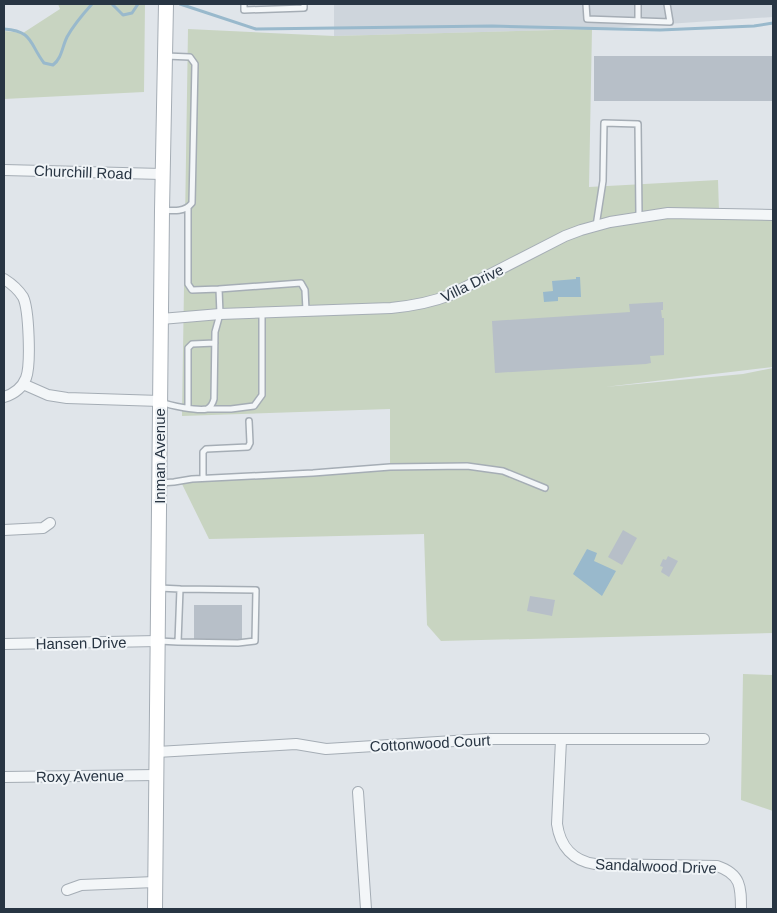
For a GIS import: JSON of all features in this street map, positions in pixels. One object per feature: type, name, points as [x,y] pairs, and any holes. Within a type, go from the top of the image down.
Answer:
[{"type":"main road","name":"Inman Avenue","points":[[155,909],[162,174],[166,4]]},
{"type":"street","name":"Churchill Road","points":[[4,170],[162,174]]},
{"type":"street","name":"Villa Drive","points":[[161,319],[220,314],[390,308],[434,302],[565,236],[596,226],[639,216],[668,213],[773,215]]},
{"type":"street","points":[[4,279],[17,289],[26,304],[29,366],[23,384],[16,392],[4,397]]},
{"type":"street","points":[[23,384],[48,394],[67,398],[160,401]]},
{"type":"street","points":[[4,530],[43,528],[50,523]]},
{"type":"street","name":"Hansen Drive","points":[[4,644],[158,641]]},
{"type":"street","name":"Cottonwood Court","points":[[157,752],[296,744],[326,749],[486,739],[704,739]]},
{"type":"street","name":"Sandalwood Drive","points":[[560,740],[557,824],[558,833],[568,851],[582,861],[595,864],[717,866],[726,869],[737,879],[741,888],[741,909]]},
{"type":"street","name":"Roxy Avenue","points":[[4,777],[156,775]]},
{"type":"street","points":[[358,792],[366,909]]},
{"type":"street","points":[[67,890],[73,886],[81,885],[155,882]]},
{"type":"lane","points":[[244,4],[244,10],[304,8],[304,4]]},
{"type":"lane","points":[[586,4],[587,19],[670,22],[667,4]]},
{"type":"lane","points":[[638,4],[638,21]]},
{"type":"lane","points":[[162,210],[178,211],[188,208],[192,203],[195,64],[190,57],[165,56]]},
{"type":"lane","points":[[596,226],[603,181],[604,123],[638,124],[639,216]]},
{"type":"lane","points":[[188,208],[188,284],[192,290],[301,282],[305,290],[306,310]]},
{"type":"lane","points":[[207,408],[212,405],[214,399],[216,325],[220,314],[219,289]]},
{"type":"lane","points":[[160,401],[171,407],[188,408],[232,409],[254,406],[262,395],[262,312]]},
{"type":"lane","points":[[188,408],[188,348],[192,344],[215,343]]},
{"type":"lane","points":[[204,478],[203,452],[206,449],[248,447],[250,443],[249,420]]},
{"type":"lane","points":[[160,483],[204,478],[404,467],[467,466],[503,471],[545,488]]},
{"type":"lane","points":[[158,588],[256,590],[256,641],[230,644],[158,641]]},
{"type":"lane","points":[[178,642],[180,589]]},
{"type":"shaded area","points":[[334,4],[773,4],[773,17],[592,29],[334,36]]},
{"type":"green space","points":[[58,4],[145,4],[144,92],[4,99],[4,31],[23,33],[60,9]]},
{"type":"green space","points":[[188,29],[334,36],[592,29],[589,187],[718,180],[719,211],[773,211],[773,367],[605,387],[743,374],[773,368],[773,633],[441,641],[427,625],[424,534],[209,539],[181,482],[390,469],[390,409],[182,416]]},
{"type":"green space","points":[[743,674],[773,675],[773,811],[741,800]]},
{"type":"water","points":[[576,277],[580,277],[581,297],[558,297],[558,301],[544,302],[543,292],[553,291],[552,281],[576,279]]},
{"type":"water","points":[[587,549],[597,553],[594,561],[616,571],[602,596],[573,574]]},
{"type":"building","points":[[594,56],[773,56],[773,101],[594,101]]},
{"type":"building","points":[[663,302],[663,310],[661,310],[662,318],[664,318],[664,355],[650,356],[651,363],[495,373],[492,321],[630,312],[629,304]]},
{"type":"building","points":[[623,530],[637,538],[622,565],[608,557]]},
{"type":"building","points":[[668,556],[678,561],[669,577],[661,572],[663,567],[660,566],[663,559],[666,560]]},
{"type":"building","points":[[530,596],[555,600],[552,616],[527,611]]},
{"type":"building","points":[[194,605],[242,605],[242,640],[194,641]]},
{"type":"waterway","points":[[4,29],[13,30],[25,35],[44,63],[53,65],[60,56],[70,32],[92,4]]},
{"type":"waterway","points":[[112,4],[123,15],[132,13],[138,4]]},
{"type":"waterway","points":[[180,4],[256,29],[492,26],[660,30],[754,26],[773,23]]}]
